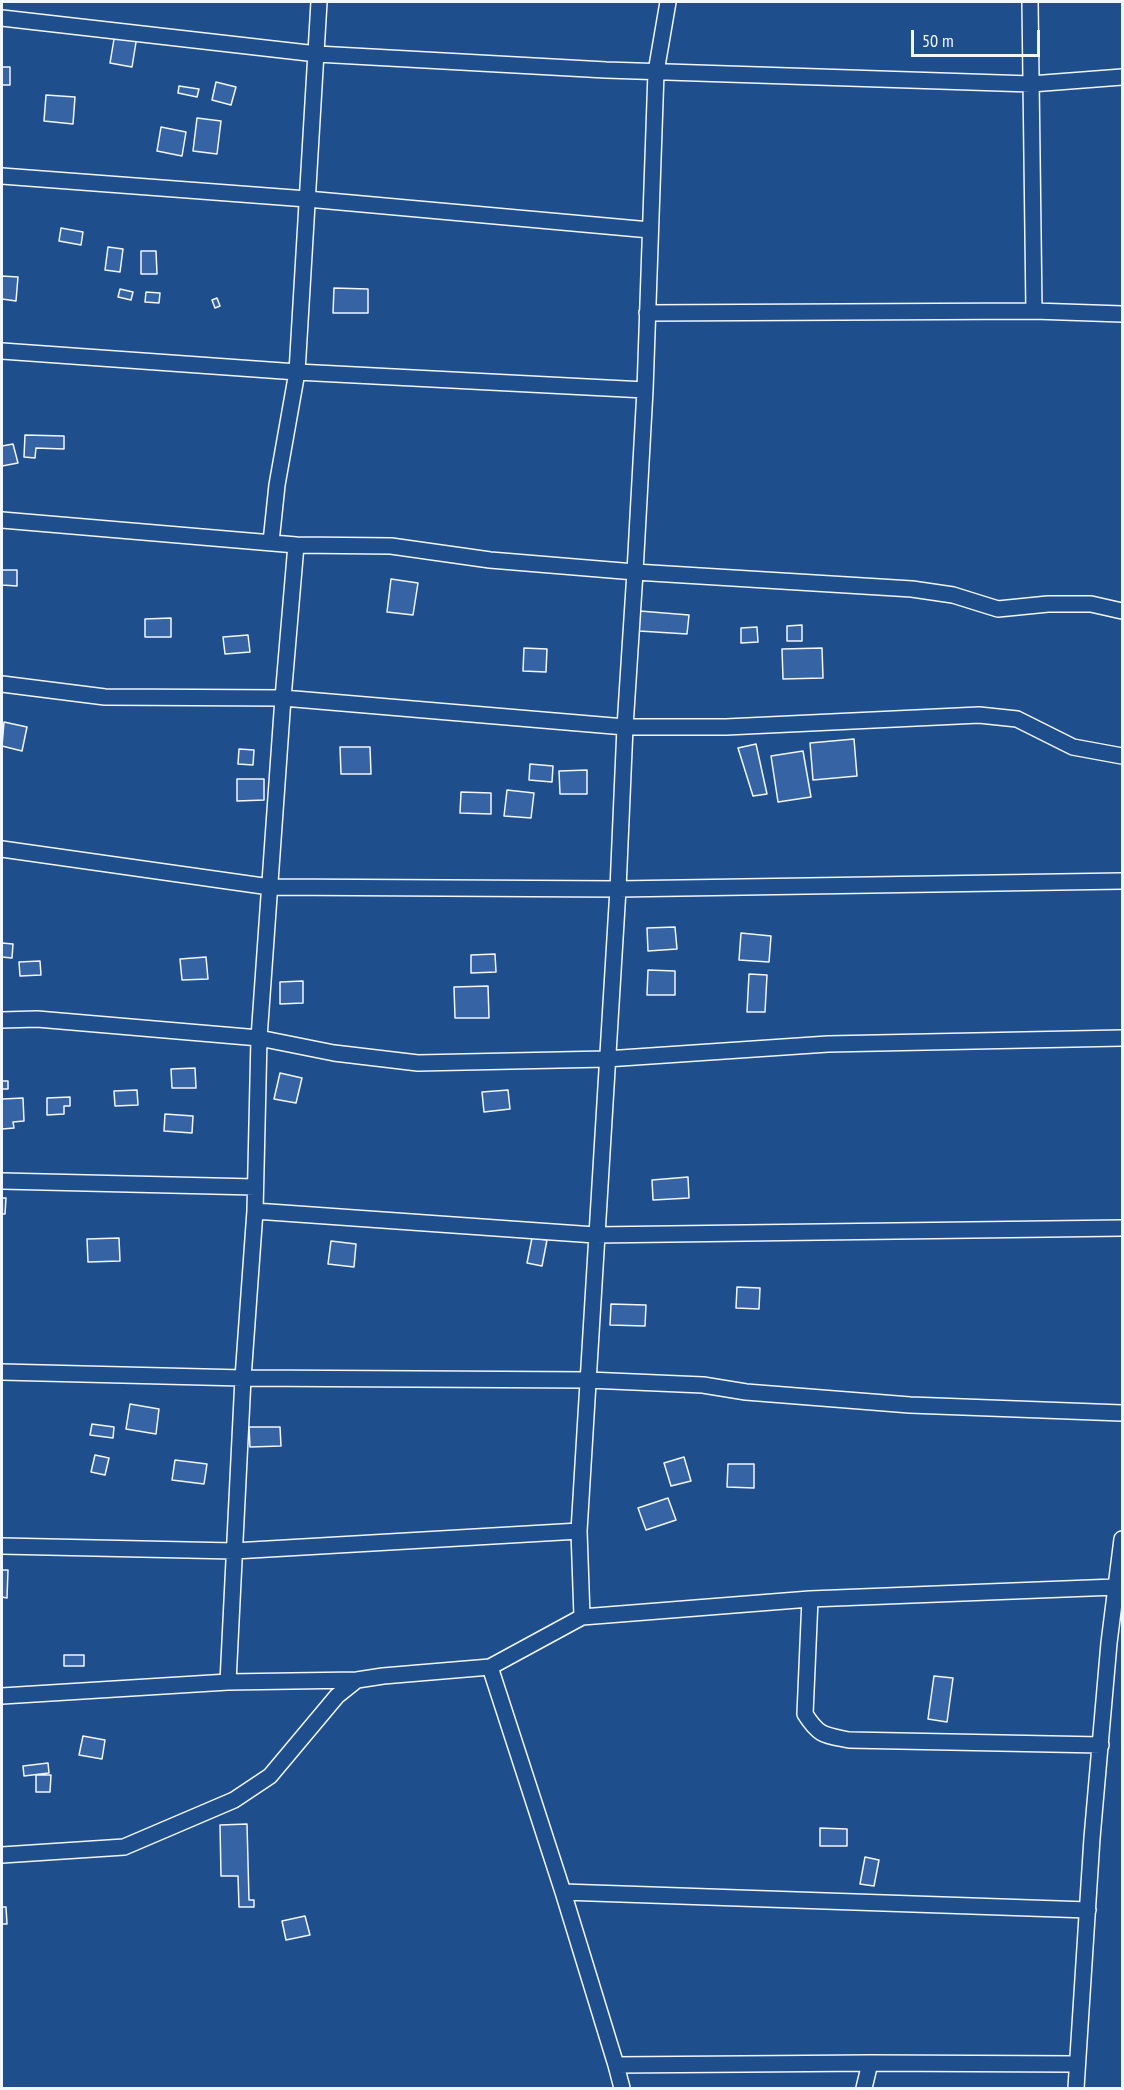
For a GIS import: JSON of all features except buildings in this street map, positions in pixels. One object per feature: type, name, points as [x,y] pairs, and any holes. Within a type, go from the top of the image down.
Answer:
[{"type":"street","points":[[271,542],[277,485],[297,372],[319,2]]},
{"type":"street","points":[[582,1617],[579,1531],[618,889],[645,390],[656,72],[668,2]]},
{"type":"street","points":[[1030,2],[1034,311]]},
{"type":"street","points":[[2,18],[317,54],[656,72],[1031,84],[1122,77]]},
{"type":"street","points":[[2,176],[307,199],[650,230]]},
{"type":"street","points":[[648,314],[1034,311],[1122,314]]},
{"type":"street","points":[[2,351],[297,372],[645,390]]},
{"type":"street","points":[[2,520],[296,545],[391,546],[490,560],[635,572],[912,589],[953,595],[999,609],[1048,604],[1091,604],[1122,611]]},
{"type":"street","points":[[228,1682],[243,1378],[255,1211],[259,1038],[296,545]]},
{"type":"street","points":[[2,684],[105,697],[283,698],[625,727],[726,727],[979,715],[1017,719],[1073,747],[1122,756]]},
{"type":"street","points":[[2,849],[270,887],[618,889],[1122,881]]},
{"type":"street","points":[[2,1020],[37,1019],[259,1038],[334,1053],[418,1063],[606,1059],[828,1044],[1122,1038]]},
{"type":"street","points":[[2,1181],[255,1187]]},
{"type":"street","points":[[255,1211],[596,1235],[1122,1228]]},
{"type":"street","points":[[2,1372],[243,1378],[588,1380],[703,1385],[746,1392],[910,1405],[1122,1413]]},
{"type":"street","points":[[2,1546],[234,1551],[579,1531]]},
{"type":"street","points":[[1076,2088],[1101,1745],[1115,1587],[1122,1539]]},
{"type":"street","points":[[2,1696],[228,1682],[357,1680],[490,1667],[582,1617],[810,1599],[1115,1587]]},
{"type":"street","points":[[810,1599],[805,1714],[815,1730],[829,1736],[849,1740],[1101,1745]]},
{"type":"street","points":[[490,1667],[563,1892],[622,2088]]},
{"type":"street","points":[[2,1855],[124,1847],[234,1800],[270,1776],[337,1696],[357,1680]]},
{"type":"street","points":[[563,1892],[1088,1910]]},
{"type":"street","points":[[864,2088],[870,2063]]},
{"type":"street","points":[[616,2065],[1076,2064]]}]
